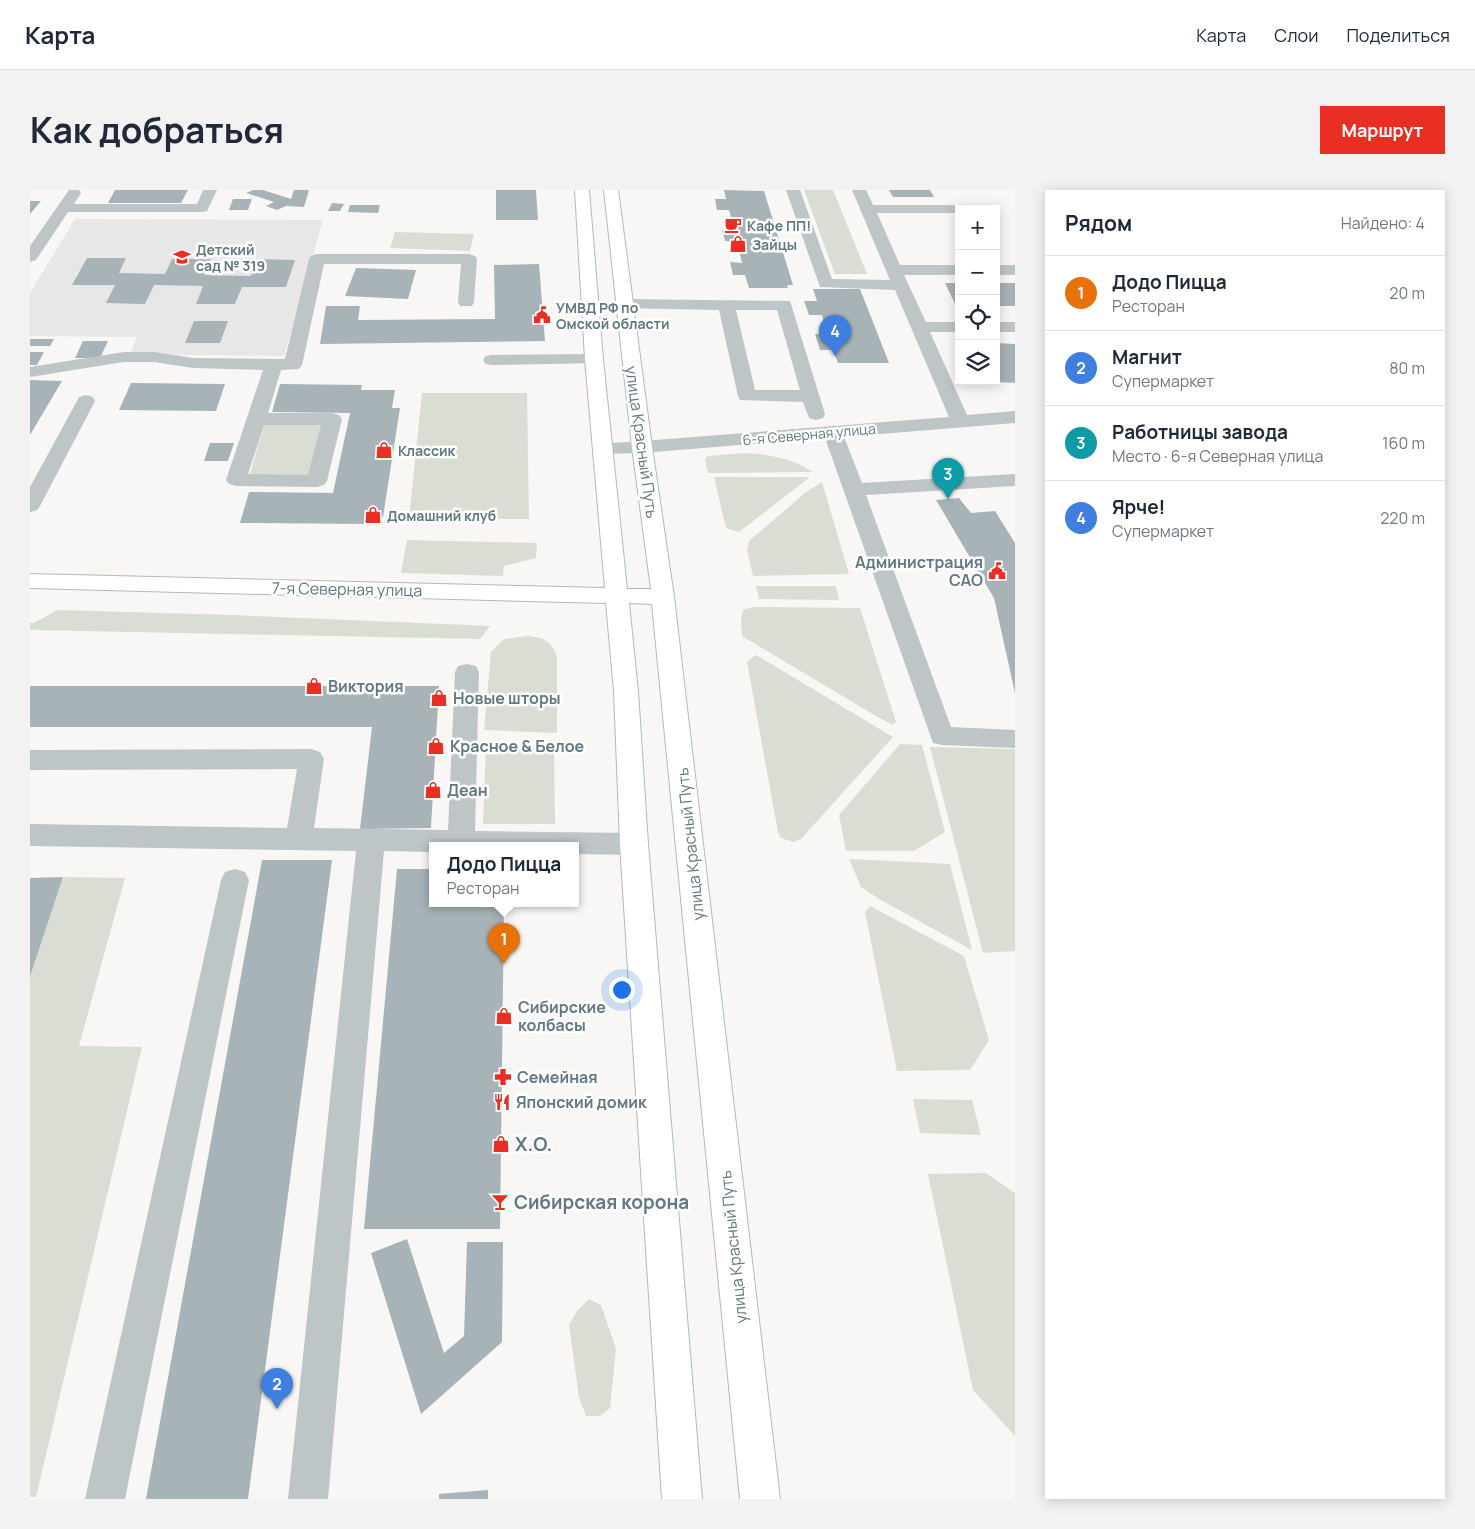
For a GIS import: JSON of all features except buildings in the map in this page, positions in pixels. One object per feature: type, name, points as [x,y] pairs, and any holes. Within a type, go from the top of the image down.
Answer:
[{"type":"main road","points":[[582,190],[594,359],[626,691],[634,844],[682,1499]]},
{"type":"main road","name":"улица Красный Путь","points":[[611,190],[642,447],[663,597],[760,1499]]},
{"type":"main road","name":"7-я Северная улица","points":[[30,580],[663,597]]},
{"type":"street","points":[[30,257],[77,190]]},
{"type":"street","points":[[64,208],[202,208],[210,190]]},
{"type":"street","points":[[793,190],[826,284],[955,270]]},
{"type":"street","points":[[859,190],[899,277],[961,422]]},
{"type":"street","points":[[868,209],[955,209]]},
{"type":"street","points":[[30,372],[124,357],[154,357],[193,363],[293,365],[317,259],[469,259],[466,302]]},
{"type":"street","points":[[1000,270],[1015,270]]},
{"type":"street","points":[[624,304],[784,305],[810,396],[855,490],[942,736],[1015,739]]},
{"type":"street","points":[[726,305],[747,396],[810,396]]},
{"type":"street","points":[[919,327],[955,327]]},
{"type":"street","points":[[1000,327],[1015,327]]},
{"type":"street","points":[[492,360],[594,359]]},
{"type":"street","points":[[257,419],[332,419],[318,481],[236,480],[274,365]]},
{"type":"street","points":[[30,506],[86,401]]},
{"type":"street","name":"6-я Северная улица","points":[[602,448],[642,447],[1015,417]]},
{"type":"street","points":[[855,490],[1015,480]]},
{"type":"street","points":[[461,841],[467,672]]},
{"type":"street","points":[[30,760],[311,759],[299,839]]},
{"type":"street","points":[[30,835],[519,842]]},
{"type":"street","points":[[308,1499],[371,840]]},
{"type":"street","points":[[579,843],[634,844]]},
{"type":"street","points":[[105,1499],[235,880]]},
{"type":"shaded area","points":[[804,190],[833,190],[867,274],[835,274]]},
{"type":"shaded area","name":"Детский сад № 319","points":[[75,219],[323,220],[284,356],[130,354],[137,337],[30,336],[30,293]]},
{"type":"shaded area","points":[[395,232],[474,234],[470,251],[390,248]]},
{"type":"shaded area","points":[[422,393],[527,393],[529,519],[409,519]]},
{"type":"shaded area","points":[[265,422],[325,423],[312,478],[249,477]]},
{"type":"shaded area","points":[[746,453],[781,458],[797,463],[813,472],[708,473],[705,459],[708,456]]},
{"type":"shaded area","points":[[714,477],[810,477],[739,532],[726,528]]},
{"type":"shaded area","points":[[822,482],[849,574],[753,576],[747,550],[749,541],[805,493]]},
{"type":"shaded area","points":[[407,540],[537,543],[536,558],[504,566],[503,576],[401,573]]},
{"type":"shaded area","points":[[756,586],[836,586],[839,600],[759,599]]},
{"type":"shaded area","points":[[753,607],[860,608],[896,722],[893,725],[876,716],[742,636],[741,619],[743,610]]},
{"type":"shaded area","points":[[57,610],[490,626],[480,639],[30,630],[30,623],[34,623]]},
{"type":"shaded area","points":[[527,636],[538,637],[546,641],[550,644],[557,657],[557,733],[484,730],[491,652],[504,639]]},
{"type":"shaded area","points":[[756,655],[893,737],[801,839],[793,842],[781,838],[778,832],[747,662]]},
{"type":"shaded area","points":[[900,744],[922,745],[945,832],[914,851],[846,851],[839,815]]},
{"type":"shaded area","points":[[486,746],[554,747],[555,824],[483,824]]},
{"type":"shaded area","points":[[930,747],[1015,749],[1015,951],[983,953]]},
{"type":"shaded area","points":[[849,859],[950,864],[972,950],[879,899],[861,887]]},
{"type":"shaded area","points":[[63,877],[125,878],[79,1046],[142,1047],[36,1497],[30,1497],[30,978]]},
{"type":"shaded area","points":[[870,906],[964,956],[989,1040],[970,1070],[897,1071],[865,912]]},
{"type":"shaded area","points":[[913,1099],[972,1100],[981,1135],[920,1133]]},
{"type":"shaded area","points":[[986,1173],[1015,1193],[1015,1436],[973,1390],[928,1174]]},
{"type":"shaded area","points":[[589,1299],[601,1305],[616,1349],[610,1408],[600,1416],[586,1416],[579,1397],[569,1325],[578,1310]]},
{"type":"place","name":"Кафе ПП!","points":[[733,225]]},
{"type":"place","name":"Зайцы","points":[[738,244]]},
{"type":"place","name":"Детский сад № 319","points":[[182,257]]},
{"type":"place","name":"УМВД РФ по Омской области","points":[[542,315]]},
{"type":"place","name":"Ярче!","points":[[835,356]]},
{"type":"place","name":"Классик","points":[[384,450]]},
{"type":"place","name":"Работницы завода","points":[[948,499]]},
{"type":"place","name":"Домашний клуб","points":[[373,515]]},
{"type":"place","name":"Администрация САО","points":[[997,571]]},
{"type":"place","name":"Виктория","points":[[314,686]]},
{"type":"place","name":"Новые шторы","points":[[439,698]]},
{"type":"place","name":"Красное & Белое","points":[[436,746]]},
{"type":"place","name":"Деан","points":[[433,790]]},
{"type":"place","name":"Додо Пицца","points":[[504,964]]},
{"type":"place","name":"Сибирские колбасы","points":[[504,1016]]},
{"type":"place","name":"Семейная","points":[[503,1077]]},
{"type":"place","name":"Японский домик","points":[[502,1102]]},
{"type":"place","name":"X.O.","points":[[501,1144]]},
{"type":"place","name":"Сибирская корона","points":[[500,1202]]},
{"type":"place","name":"Магнит","points":[[277,1409]]}]
